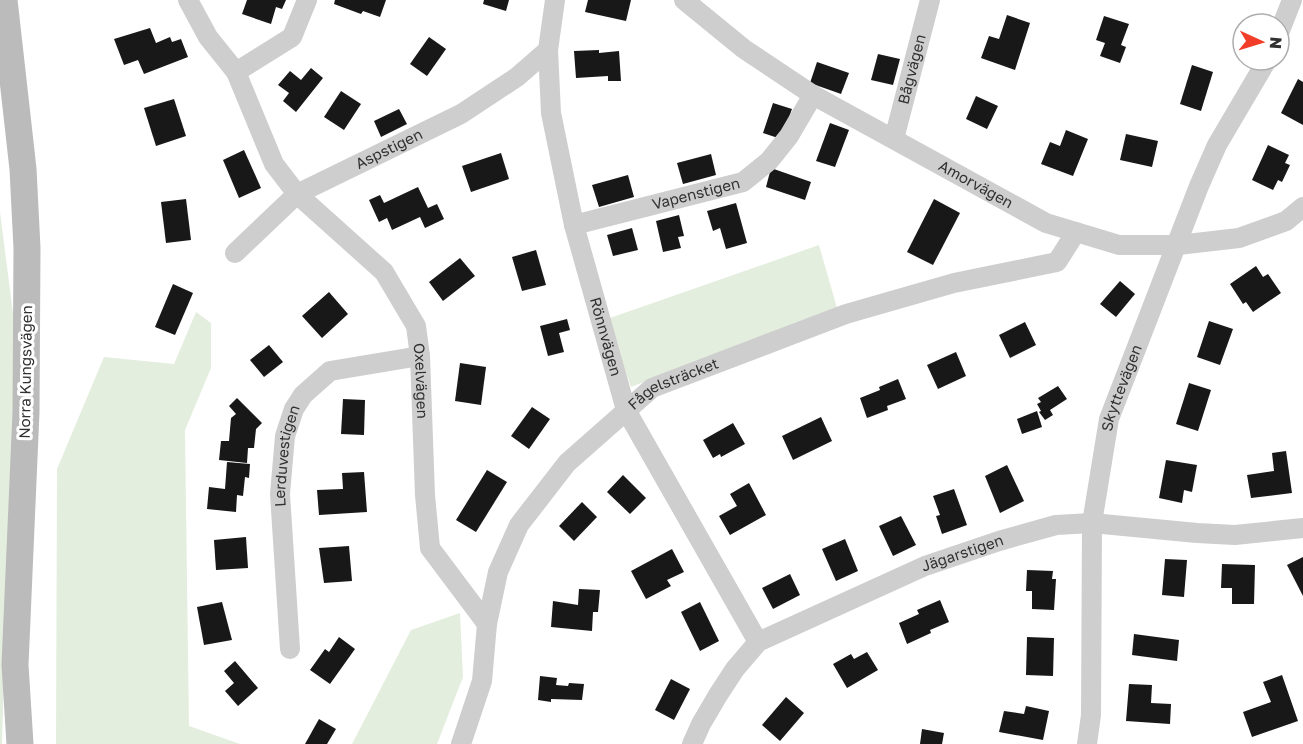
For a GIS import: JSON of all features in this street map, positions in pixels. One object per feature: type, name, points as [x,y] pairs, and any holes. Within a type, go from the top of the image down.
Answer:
[{"type":"main road","name":"Norra Kungsvägen","points":[[4,0],[23,169],[27,248],[26,412],[15,665],[20,744]]},
{"type":"street","name":"Oxelvägen","points":[[188,0],[208,37],[236,72],[274,164],[297,194],[384,272],[416,326],[420,356],[425,495],[430,548],[487,624]]},
{"type":"street","points":[[236,72],[292,37],[307,0]]},
{"type":"street","name":"Rönnvägen","points":[[555,0],[548,50],[551,113],[574,225],[626,410],[758,642]]},
{"type":"street","name":"Amorvägen","points":[[684,0],[744,49],[813,95],[1046,223],[1119,245],[1178,245],[1239,238],[1286,220],[1303,207]]},
{"type":"street","name":"Bågvägen","points":[[894,138],[930,0]]},
{"type":"street","name":"Aspstigen","points":[[235,254],[297,194],[461,114],[518,78],[548,50]]},
{"type":"street","name":"Skyttevägen","points":[[1087,744],[1091,715],[1092,523],[1109,419],[1199,186],[1217,146],[1260,72]]},
{"type":"street","name":"Vapenstigen","points":[[574,225],[743,182],[769,161],[789,136],[813,95]]},
{"type":"street","name":"Fågelsträcket","points":[[461,744],[482,681],[487,624],[498,572],[519,525],[567,463],[652,388],[846,314],[954,283],[1058,262],[1076,232]]},
{"type":"street","name":"Lerduvestigen","points":[[290,649],[280,494],[285,436],[294,409],[303,395],[330,371],[420,356]]},
{"type":"street","name":"Jägarstigen","points":[[692,744],[718,695],[735,669],[758,642],[925,566],[1056,525],[1092,523],[1235,535],[1303,528]]},
{"type":"green space","points":[[0,212],[19,360],[2,744],[0,744]]},
{"type":"green space","points":[[819,245],[837,308],[631,387],[607,319]]},
{"type":"green space","points":[[196,312],[211,323],[211,368],[185,430],[189,726],[240,744],[56,744],[57,469],[104,357],[174,364]]},
{"type":"green space","points":[[460,613],[463,677],[437,744],[352,744],[411,630]]},
{"type":"building","points":[[247,0],[286,0],[282,9],[276,7],[271,24],[242,14]]},
{"type":"building","points":[[335,0],[386,0],[380,17],[363,11],[361,14],[334,4]]},
{"type":"building","points":[[484,0],[509,0],[506,11],[483,4]]},
{"type":"building","points":[[588,0],[631,0],[626,21],[585,12]]},
{"type":"building","points":[[1007,15],[1030,23],[1015,70],[981,58],[989,36],[999,39]]},
{"type":"building","points":[[1104,16],[1129,24],[1121,45],[1126,47],[1120,63],[1100,56],[1105,43],[1096,40]]},
{"type":"building","points":[[150,28],[156,43],[170,37],[172,42],[181,39],[188,57],[144,74],[138,60],[124,65],[114,39]]},
{"type":"building","points":[[429,37],[446,49],[427,76],[410,64]]},
{"type":"building","points":[[599,50],[599,53],[619,51],[621,81],[608,81],[608,76],[576,78],[574,51]]},
{"type":"building","points":[[878,54],[900,59],[893,85],[871,80]]},
{"type":"building","points":[[817,62],[849,73],[841,94],[810,83]]},
{"type":"building","points":[[1192,65],[1213,72],[1201,111],[1180,104]]},
{"type":"building","points":[[311,68],[323,78],[296,112],[283,101],[289,93],[278,85],[290,71],[301,80]]},
{"type":"building","points":[[1298,79],[1303,82],[1303,125],[1281,113]]},
{"type":"building","points":[[341,91],[361,104],[344,130],[324,117]]},
{"type":"building","points":[[976,96],[998,106],[987,129],[966,119]]},
{"type":"building","points":[[174,99],[186,136],[156,146],[144,108]]},
{"type":"building","points":[[773,103],[792,109],[781,139],[763,133]]},
{"type":"building","points":[[399,109],[407,124],[381,137],[374,121]]},
{"type":"building","points":[[830,123],[849,130],[835,167],[816,161]]},
{"type":"building","points":[[1066,130],[1088,139],[1073,176],[1041,164],[1050,142],[1060,146]]},
{"type":"building","points":[[1126,134],[1158,141],[1152,167],[1120,160]]},
{"type":"building","points":[[1268,145],[1289,155],[1285,163],[1290,165],[1282,182],[1278,180],[1273,190],[1252,180]]},
{"type":"building","points":[[244,150],[261,188],[239,198],[223,160]]},
{"type":"building","points":[[501,153],[509,179],[471,192],[462,166]]},
{"type":"building","points":[[711,154],[716,175],[683,184],[677,163]]},
{"type":"building","points":[[771,168],[811,182],[805,200],[766,187]]},
{"type":"building","points":[[628,175],[634,197],[599,207],[592,185]]},
{"type":"building","points":[[418,187],[428,208],[437,204],[444,219],[425,228],[420,217],[392,230],[387,218],[379,222],[369,200],[380,195],[384,203]]},
{"type":"building","points":[[186,199],[191,240],[166,243],[161,202]]},
{"type":"building","points":[[934,199],[960,213],[933,265],[907,252]]},
{"type":"building","points":[[736,203],[747,243],[726,249],[720,228],[713,231],[707,211]]},
{"type":"building","points":[[679,215],[684,236],[678,237],[681,248],[663,252],[656,221]]},
{"type":"building","points":[[632,228],[638,250],[613,256],[607,235]]},
{"type":"building","points":[[536,250],[546,285],[522,291],[512,257]]},
{"type":"building","points":[[460,258],[475,276],[443,301],[429,282]]},
{"type":"building","points":[[1256,266],[1263,277],[1268,274],[1281,293],[1253,312],[1246,302],[1243,304],[1230,284]]},
{"type":"building","points":[[1120,281],[1135,294],[1116,317],[1100,304]]},
{"type":"building","points":[[173,284],[193,293],[175,335],[155,327]]},
{"type":"building","points":[[329,292],[348,314],[322,338],[302,316]]},
{"type":"building","points":[[567,319],[570,330],[559,333],[564,352],[548,356],[540,326]]},
{"type":"building","points":[[1209,321],[1233,329],[1220,365],[1197,357]]},
{"type":"building","points":[[1025,322],[1036,345],[1010,358],[999,335]]},
{"type":"building","points":[[269,345],[283,362],[264,377],[250,360]]},
{"type":"building","points":[[956,352],[966,376],[938,389],[927,365]]},
{"type":"building","points":[[460,363],[486,367],[481,405],[455,401]]},
{"type":"building","points":[[898,379],[906,399],[887,406],[888,410],[867,418],[860,398]]},
{"type":"building","points":[[1189,383],[1211,390],[1198,431],[1176,424]]},
{"type":"building","points":[[1058,386],[1067,399],[1050,410],[1053,415],[1045,420],[1039,412],[1041,411],[1037,404],[1041,402],[1038,398]]},
{"type":"building","points":[[237,398],[262,423],[256,429],[254,448],[248,448],[247,463],[219,460],[221,441],[229,441],[231,418],[236,414],[229,406]]},
{"type":"building","points":[[343,399],[365,400],[364,435],[341,434]]},
{"type":"building","points":[[532,407],[550,419],[529,449],[511,436]]},
{"type":"building","points":[[1037,411],[1042,427],[1022,434],[1017,419]]},
{"type":"building","points":[[821,417],[832,441],[793,460],[782,436]]},
{"type":"building","points":[[733,423],[745,444],[721,457],[720,454],[713,458],[703,440]]},
{"type":"building","points":[[1286,451],[1292,493],[1251,498],[1247,475],[1274,471],[1272,453]]},
{"type":"building","points":[[1166,460],[1197,465],[1192,492],[1184,490],[1182,503],[1159,498]]},
{"type":"building","points":[[227,462],[250,464],[249,478],[245,477],[243,496],[237,495],[236,512],[207,509],[209,487],[225,489]]},
{"type":"building","points":[[1007,465],[1024,501],[1000,513],[985,476]]},
{"type":"building","points":[[487,470],[507,482],[476,532],[456,520]]},
{"type":"building","points":[[364,472],[367,512],[319,515],[317,490],[343,489],[342,473]]},
{"type":"building","points":[[623,475],[646,498],[630,514],[607,492]]},
{"type":"building","points":[[749,483],[766,515],[730,535],[719,516],[737,506],[730,494]]},
{"type":"building","points":[[954,489],[967,525],[942,534],[936,516],[940,515],[933,496]]},
{"type":"building","points":[[582,502],[597,517],[574,541],[559,526]]},
{"type":"building","points":[[901,516],[916,545],[893,556],[879,526]]},
{"type":"building","points":[[246,537],[248,568],[216,570],[214,540]]},
{"type":"building","points":[[845,539],[858,571],[836,581],[822,549]]},
{"type":"building","points":[[349,546],[352,581],[324,583],[319,548]]},
{"type":"building","points":[[672,549],[684,572],[667,580],[671,586],[646,599],[631,571]]},
{"type":"building","points":[[1303,557],[1303,596],[1287,565]]},
{"type":"building","points":[[1165,559],[1187,560],[1184,597],[1162,595]]},
{"type":"building","points":[[1222,564],[1255,565],[1254,604],[1232,604],[1232,588],[1221,588]]},
{"type":"building","points":[[1027,570],[1053,571],[1052,579],[1056,579],[1054,610],[1032,609],[1032,591],[1026,591]]},
{"type":"building","points":[[790,574],[800,595],[773,609],[762,588]]},
{"type":"building","points":[[579,589],[600,590],[598,612],[593,612],[592,631],[551,627],[553,601],[578,605]]},
{"type":"building","points":[[940,600],[949,622],[907,644],[899,623],[919,614],[917,610]]},
{"type":"building","points":[[222,602],[232,640],[204,645],[197,607]]},
{"type":"building","points":[[700,602],[719,641],[700,651],[681,612]]},
{"type":"building","points":[[1134,634],[1179,640],[1177,661],[1132,655]]},
{"type":"building","points":[[339,637],[355,649],[330,684],[310,670],[325,649],[329,652]]},
{"type":"building","points":[[1027,637],[1054,638],[1053,676],[1026,675]]},
{"type":"building","points":[[867,652],[878,670],[847,688],[833,664],[851,654],[854,659]]},
{"type":"building","points":[[235,661],[258,688],[238,706],[225,691],[234,683],[224,671]]},
{"type":"building","points":[[1282,675],[1298,721],[1252,737],[1243,712],[1271,702],[1263,682]]},
{"type":"building","points":[[540,676],[557,678],[556,685],[584,684],[582,700],[551,699],[551,702],[538,700]]},
{"type":"building","points":[[671,679],[690,689],[674,720],[655,710]]},
{"type":"building","points":[[1129,684],[1152,685],[1151,703],[1171,704],[1170,724],[1126,721]]},
{"type":"building","points":[[786,697],[804,713],[780,741],[762,725]]},
{"type":"building","points":[[1026,706],[1049,711],[1043,740],[999,732],[1004,711],[1024,714]]},
{"type":"building","points":[[319,719],[336,729],[327,744],[305,744]]},
{"type":"building","points":[[922,729],[944,733],[942,744],[920,744]]}]
